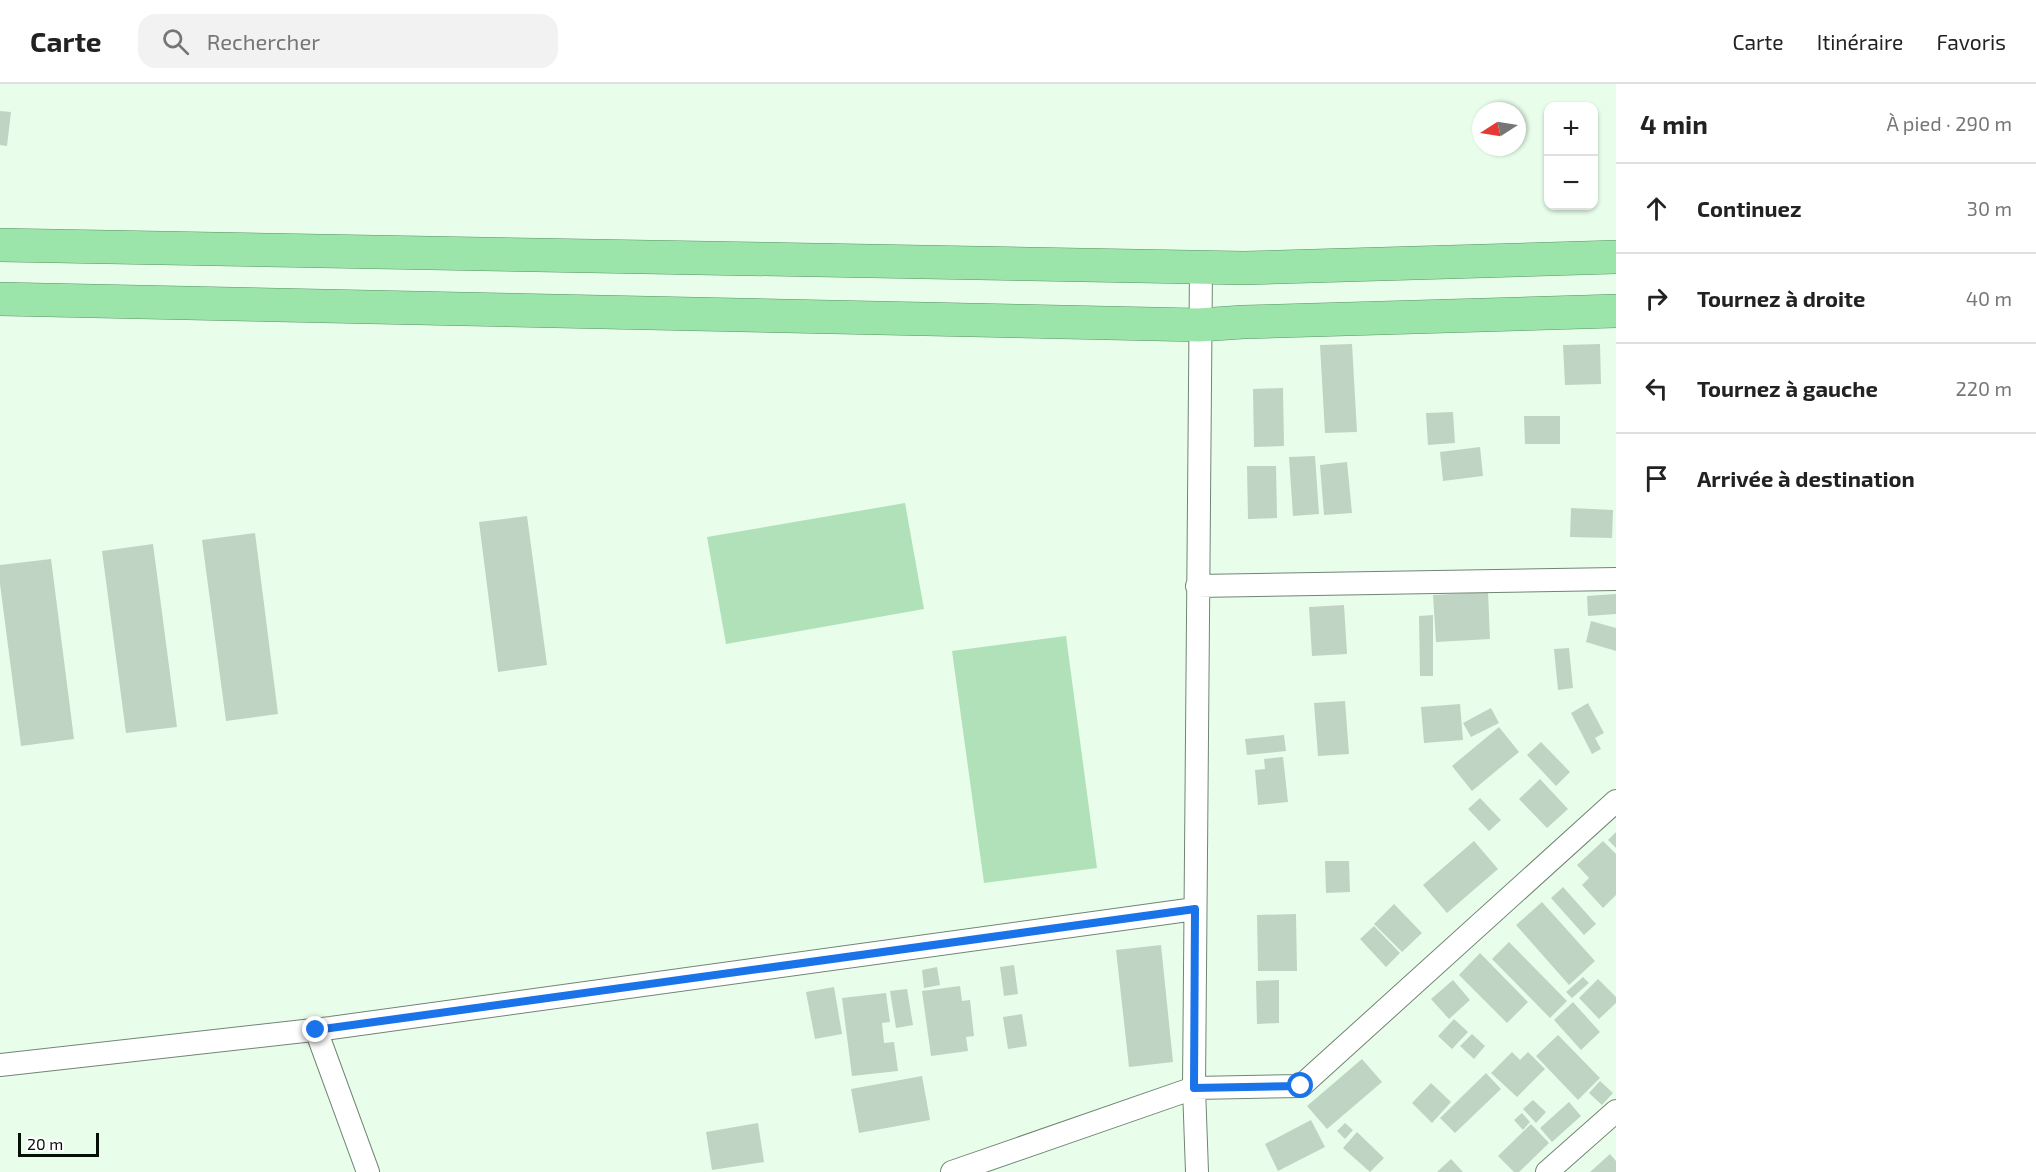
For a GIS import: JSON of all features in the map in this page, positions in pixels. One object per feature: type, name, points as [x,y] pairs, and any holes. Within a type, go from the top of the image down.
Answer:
[{"type":"highway","points":[[0,245],[1244,268],[1616,257]]},
{"type":"highway","points":[[0,299],[1199,325],[1616,311]]},
{"type":"street","points":[[1197,1172],[1194,1088],[1201,267]]},
{"type":"street","points":[[1197,586],[1616,579]]},
{"type":"street","points":[[952,1172],[1194,1088],[1301,1086],[1616,801]]},
{"type":"street","points":[[0,1065],[316,1030],[1195,909]]},
{"type":"street","points":[[316,1030],[369,1172]]},
{"type":"street","points":[[1547,1172],[1616,1111]]},
{"type":"green space","points":[[905,503],[924,609],[726,644],[707,537]]},
{"type":"green space","points":[[1066,636],[1097,868],[984,883],[952,651]]},
{"type":"building","points":[[0,111],[11,112],[7,146],[0,145]]},
{"type":"building","points":[[1352,344],[1357,432],[1325,433],[1320,345]]},
{"type":"building","points":[[1600,344],[1601,384],[1565,385],[1563,345]]},
{"type":"building","points":[[1283,388],[1284,446],[1254,447],[1253,389]]},
{"type":"building","points":[[1453,412],[1455,443],[1428,445],[1426,413]]},
{"type":"building","points":[[1524,416],[1560,416],[1560,444],[1525,444]]},
{"type":"building","points":[[1480,447],[1483,476],[1443,481],[1440,452]]},
{"type":"building","points":[[1315,456],[1319,514],[1293,516],[1289,457]]},
{"type":"building","points":[[1347,462],[1352,513],[1324,515],[1320,465]]},
{"type":"building","points":[[1247,466],[1276,466],[1277,518],[1248,519]]},
{"type":"building","points":[[1571,508],[1613,510],[1612,538],[1570,537]]},
{"type":"building","points":[[527,516],[547,665],[498,672],[479,522]]},
{"type":"building","points":[[255,533],[278,714],[226,721],[202,540]]},
{"type":"building","points":[[153,544],[177,727],[126,733],[102,551]]},
{"type":"building","points":[[51,559],[74,739],[21,746],[0,584],[0,565]]},
{"type":"building","points":[[1488,592],[1490,639],[1436,642],[1433,595]]},
{"type":"building","points":[[1616,594],[1616,614],[1588,616],[1587,596]]},
{"type":"building","points":[[1344,605],[1347,654],[1312,656],[1309,607]]},
{"type":"building","points":[[1433,615],[1433,676],[1420,676],[1419,616]]},
{"type":"building","points":[[1591,621],[1616,628],[1616,651],[1586,642]]},
{"type":"building","points":[[1569,648],[1573,688],[1558,690],[1554,649]]},
{"type":"building","points":[[1345,701],[1349,754],[1318,756],[1314,703]]},
{"type":"building","points":[[1588,703],[1604,733],[1595,738],[1601,749],[1592,754],[1571,713]]},
{"type":"building","points":[[1460,704],[1463,740],[1424,743],[1421,707]]},
{"type":"building","points":[[1491,708],[1499,723],[1471,737],[1463,723]]},
{"type":"building","points":[[1499,727],[1519,752],[1472,791],[1452,766]]},
{"type":"building","points":[[1284,735],[1286,751],[1247,755],[1245,739]]},
{"type":"building","points":[[1541,742],[1570,772],[1556,786],[1527,755]]},
{"type":"building","points":[[1283,757],[1288,802],[1258,805],[1255,770],[1265,769],[1264,759]]},
{"type":"building","points":[[1540,779],[1568,809],[1547,828],[1519,799]]},
{"type":"building","points":[[1480,798],[1501,820],[1489,831],[1468,809]]},
{"type":"building","points":[[1616,832],[1616,848],[1608,840]]},
{"type":"building","points":[[1474,841],[1498,869],[1447,913],[1423,885]]},
{"type":"building","points":[[1603,841],[1616,854],[1616,895],[1603,908],[1582,885],[1589,878],[1577,865]]},
{"type":"building","points":[[1325,861],[1349,861],[1350,892],[1326,893]]},
{"type":"building","points":[[1563,887],[1596,924],[1584,935],[1551,898]]},
{"type":"building","points":[[1542,902],[1595,961],[1569,985],[1516,925]]},
{"type":"building","points":[[1394,904],[1422,933],[1402,952],[1374,924]]},
{"type":"building","points":[[1296,914],[1297,971],[1258,971],[1257,915]]},
{"type":"building","points":[[1374,926],[1400,953],[1386,967],[1360,939]]},
{"type":"building","points":[[1509,942],[1567,1001],[1550,1018],[1492,959]]},
{"type":"building","points":[[1161,945],[1173,1062],[1129,1067],[1116,950]]},
{"type":"building","points":[[1480,953],[1528,1002],[1507,1023],[1459,975]]},
{"type":"building","points":[[1014,965],[1018,994],[1004,996],[1000,967]]},
{"type":"building","points":[[937,967],[940,985],[924,988],[922,970]]},
{"type":"building","points":[[1583,977],[1589,983],[1572,998],[1566,992]]},
{"type":"building","points":[[1598,979],[1616,997],[1616,1003],[1599,1019],[1579,998]]},
{"type":"building","points":[[1279,980],[1279,1023],[1257,1024],[1256,981]]},
{"type":"building","points":[[1453,980],[1470,1000],[1449,1019],[1431,999]]},
{"type":"building","points":[[960,986],[962,1001],[970,1000],[974,1036],[966,1037],[968,1051],[931,1056],[922,991]]},
{"type":"building","points":[[834,987],[842,1034],[815,1039],[806,992]]},
{"type":"building","points":[[907,989],[913,1025],[896,1028],[890,991]]},
{"type":"building","points":[[886,993],[890,1022],[882,1023],[884,1043],[894,1042],[898,1071],[852,1076],[842,998]]},
{"type":"building","points":[[1573,1002],[1600,1032],[1581,1050],[1554,1020]]},
{"type":"building","points":[[1022,1014],[1027,1046],[1008,1049],[1003,1017]]},
{"type":"building","points":[[1454,1019],[1468,1032],[1452,1049],[1438,1036]]},
{"type":"building","points":[[1472,1034],[1485,1046],[1474,1059],[1460,1046]]},
{"type":"building","points":[[1558,1035],[1600,1078],[1578,1100],[1536,1056]]},
{"type":"building","points":[[1512,1052],[1520,1060],[1528,1052],[1545,1069],[1517,1097],[1491,1073]]},
{"type":"building","points":[[1362,1059],[1382,1082],[1327,1129],[1307,1106]]},
{"type":"building","points":[[1486,1073],[1501,1089],[1455,1133],[1440,1118]]},
{"type":"building","points":[[922,1076],[930,1120],[859,1133],[851,1089]]},
{"type":"building","points":[[1600,1081],[1613,1093],[1602,1105],[1589,1093]]},
{"type":"building","points":[[1431,1083],[1451,1102],[1432,1123],[1412,1103]]},
{"type":"building","points":[[1533,1100],[1546,1112],[1536,1123],[1523,1109]]},
{"type":"building","points":[[1569,1102],[1581,1116],[1552,1142],[1540,1128]]},
{"type":"building","points":[[1522,1113],[1530,1122],[1523,1130],[1514,1120]]},
{"type":"building","points":[[1311,1120],[1325,1147],[1278,1171],[1265,1144]]},
{"type":"building","points":[[758,1123],[764,1162],[712,1170],[706,1132]]},
{"type":"building","points":[[1345,1123],[1353,1130],[1345,1139],[1337,1131]]},
{"type":"building","points":[[1531,1124],[1549,1143],[1519,1172],[1514,1172],[1498,1156]]},
{"type":"building","points":[[1357,1132],[1384,1158],[1370,1172],[1343,1148]]},
{"type":"building","points":[[1610,1154],[1616,1161],[1616,1172],[1590,1172]]},
{"type":"building","points":[[1451,1159],[1463,1172],[1437,1172]]},
{"type":"route","points":[[316,1030],[1195,909],[1194,1088],[1301,1086]]}]
